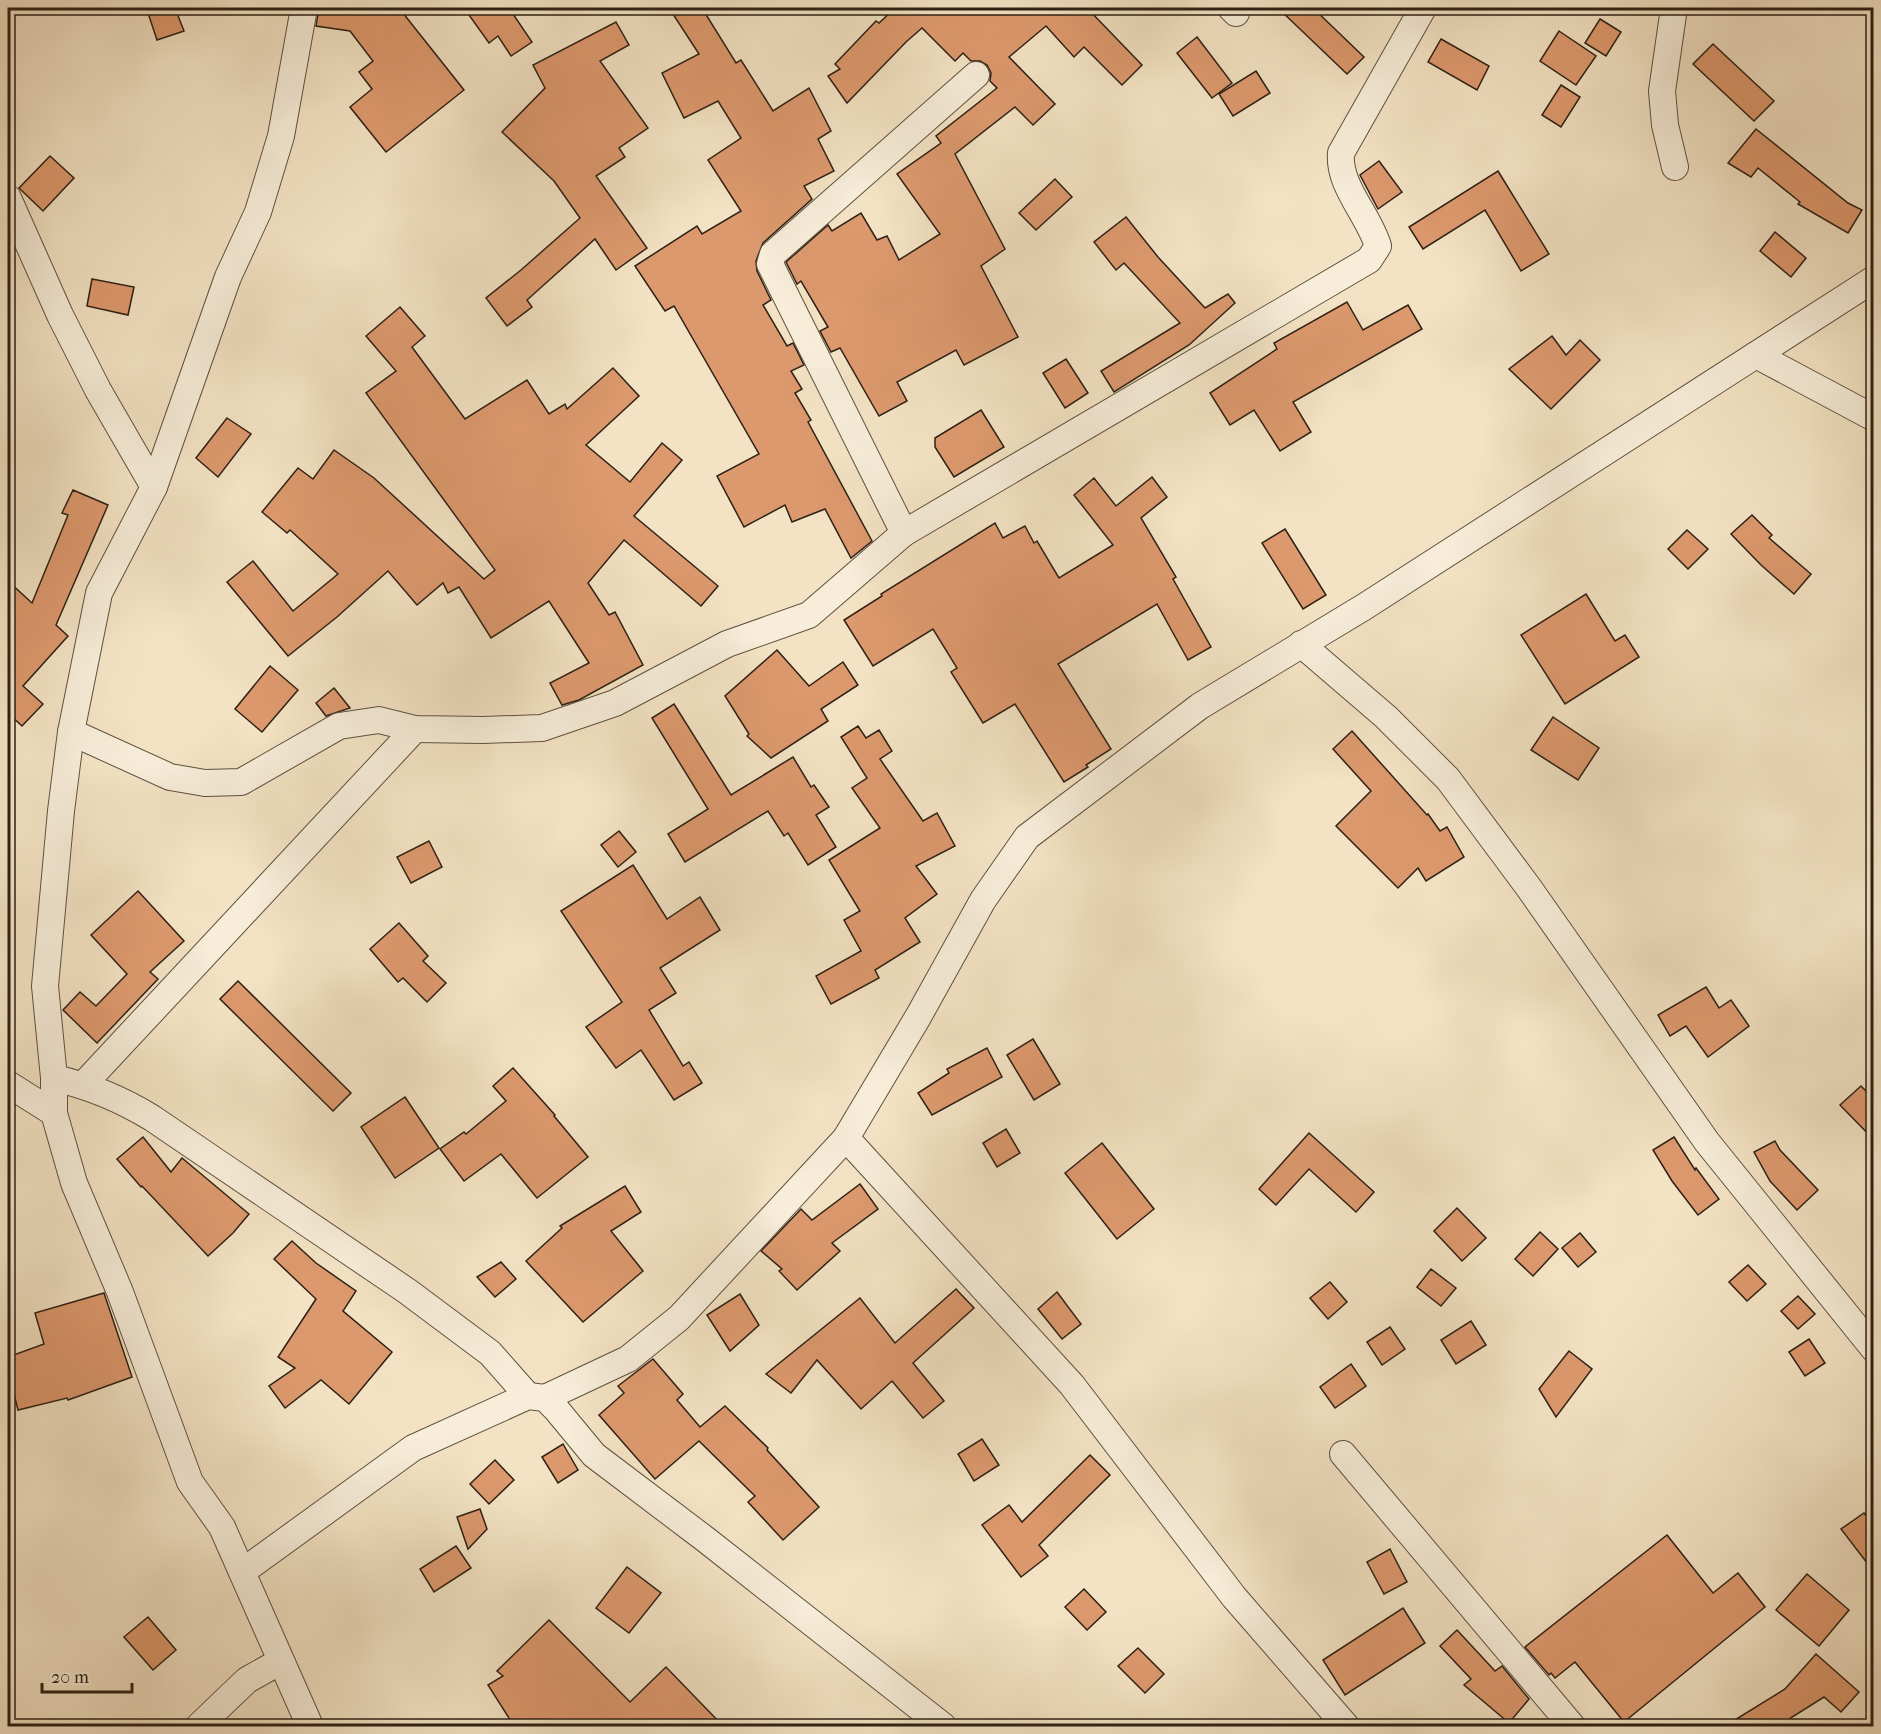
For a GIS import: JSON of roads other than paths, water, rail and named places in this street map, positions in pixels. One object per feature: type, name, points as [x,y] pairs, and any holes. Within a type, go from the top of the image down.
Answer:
[{"type":"street","points":[[304,8],[281,136],[258,212],[228,277],[154,487],[99,593],[71,732],[61,811],[45,986],[54,1078],[54,1113],[74,1183],[120,1292],[190,1482],[222,1527],[310,1726]]},
{"type":"street","points":[[71,732],[171,777],[205,783],[241,782],[339,726],[379,720],[415,729],[542,728],[615,703],[727,644],[809,615],[904,533],[1369,260],[1378,246],[1374,231],[1340,166],[1341,153],[1423,8]]},
{"type":"street","points":[[1674,8],[1662,91],[1665,125],[1676,167]]},
{"type":"street","points":[[904,533],[770,264],[772,254],[976,75]]},
{"type":"street","points":[[8,198],[60,315],[98,390],[154,487]]},
{"type":"street","points":[[242,1572],[413,1448],[628,1359],[679,1318],[846,1138],[918,1017],[982,900],[1027,837],[1200,706],[1364,607],[1874,279]]},
{"type":"street","points":[[1756,355],[1874,417]]},
{"type":"street","points":[[1301,644],[1386,717],[1448,779],[1529,888],[1707,1142],[1874,1349]]},
{"type":"street","points":[[83,1085],[415,729]]},
{"type":"street","points":[[54,1078],[83,1085],[126,1102],[407,1291],[490,1353],[536,1397],[556,1409],[594,1455],[943,1726]]},
{"type":"street","points":[[8,1084],[54,1113]]},
{"type":"street","points":[[846,1138],[1072,1385],[1234,1597],[1346,1726]]},
{"type":"street","points":[[1343,1454],[1572,1726]]},
{"type":"street","points":[[199,1726],[247,1680],[281,1661]]}]
